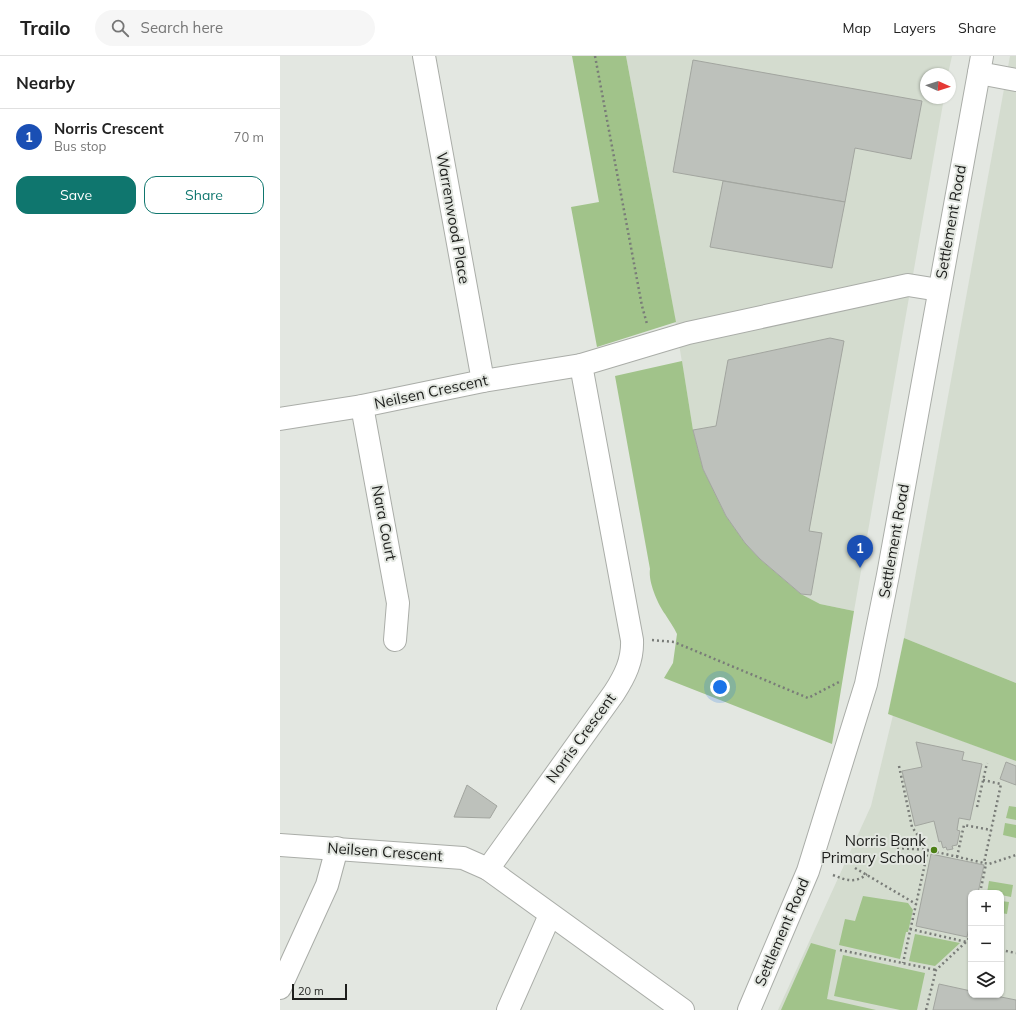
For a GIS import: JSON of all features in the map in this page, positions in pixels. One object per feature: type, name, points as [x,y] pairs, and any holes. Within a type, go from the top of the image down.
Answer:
[{"type":"street","name":"Warrenwood Place","points":[[424,56],[483,381]]},
{"type":"street","points":[[980,64],[1016,80]]},
{"type":"street","name":"Settlement Road","points":[[749,1010],[808,871],[866,684],[888,575],[980,64]]},
{"type":"street","points":[[581,365],[688,333],[908,285],[939,290]]},
{"type":"street","name":"Neilsen Crescent","points":[[282,414],[362,406],[483,381],[581,365]]},
{"type":"street","name":"Norris Crescent","points":[[488,869],[623,680],[630,663],[633,648],[581,365]]},
{"type":"street","name":"Nara Court","points":[[362,406],[398,602],[395,640]]},
{"type":"street","name":"Neilsen Crescent","points":[[280,845],[464,858],[488,869]]},
{"type":"street","points":[[280,988],[327,885],[337,848]]},
{"type":"street","points":[[488,869],[683,1010]]},
{"type":"street","points":[[508,1010],[550,915]]},
{"type":"path","points":[[596,56],[642,306],[653,343]]},
{"type":"path","points":[[632,640],[674,642],[808,698],[839,682]]},
{"type":"path","points":[[977,807],[987,763]]},
{"type":"path","points":[[898,766],[912,827],[928,850],[903,963]]},
{"type":"path","points":[[981,890],[1001,784],[983,780]]},
{"type":"path","points":[[957,857],[964,825],[991,830]]},
{"type":"path","points":[[897,848],[928,850],[985,864],[1016,855]]},
{"type":"path","points":[[856,868],[916,904]]},
{"type":"path","points":[[833,875],[848,881],[859,879],[867,874]]},
{"type":"path","points":[[910,929],[966,942]]},
{"type":"path","points":[[926,1010],[936,970],[968,940]]},
{"type":"path","points":[[840,950],[936,970]]},
{"type":"path","points":[[1004,951],[1016,954]]},
{"type":"shaded area","points":[[626,56],[952,56],[949,68],[920,68],[920,104],[943,104],[854,611],[820,604],[801,594],[760,559],[745,543],[726,516],[703,469],[693,430],[673,307]]},
{"type":"shaded area","points":[[1010,56],[1016,56],[1016,683],[904,638]]},
{"type":"shaded area","name":"Norris Bank Primary School","points":[[893,715],[1016,761],[1016,1010],[778,1010],[871,806]]},
{"type":"green space","points":[[572,56],[626,56],[676,322],[597,347],[571,207],[599,202]]},
{"type":"green space","points":[[682,361],[693,430],[703,469],[726,516],[745,543],[760,559],[801,594],[820,604],[854,611],[832,744],[664,678],[673,663],[677,634],[659,605],[654,593],[615,376]]},
{"type":"green space","points":[[904,638],[1016,683],[1016,761],[888,714]]},
{"type":"green space","points":[[1009,806],[1016,807],[1016,820],[1006,818]]},
{"type":"green space","points":[[1005,823],[1016,825],[1016,838],[1003,835]]},
{"type":"green space","points":[[989,881],[1013,885],[1011,897],[1004,896],[1004,890],[988,890]]},
{"type":"green space","points":[[863,896],[908,903],[913,910],[900,959],[839,945],[845,919],[855,921]]},
{"type":"green space","points":[[1004,901],[1009,902],[1007,914],[1004,914]]},
{"type":"green space","points":[[915,934],[960,943],[935,966],[909,961]]},
{"type":"green space","points":[[811,943],[836,950],[827,999],[876,1010],[781,1010]]},
{"type":"green space","points":[[843,955],[925,973],[917,1010],[900,1010],[834,996]]},
{"type":"building","points":[[693,60],[920,101],[920,104],[921,104],[911,159],[855,148],[845,202],[673,172]]},
{"type":"building","points":[[723,181],[845,202],[832,268],[710,247]]},
{"type":"building","points":[[830,338],[844,341],[809,531],[822,533],[811,595],[801,594],[760,559],[745,543],[726,516],[703,469],[693,430],[716,426],[728,360]]},
{"type":"building","points":[[916,742],[964,752],[962,760],[982,764],[970,820],[959,818],[957,830],[960,831],[957,845],[952,846],[953,849],[947,850],[946,847],[943,848],[941,841],[939,842],[934,821],[915,826],[902,771],[922,767]]},
{"type":"building","points":[[1006,762],[1016,766],[1016,785],[1000,779]]},
{"type":"building","points":[[467,785],[497,806],[490,818],[454,817]]},
{"type":"building","points":[[931,854],[984,865],[979,890],[968,890],[967,937],[916,926]]},
{"type":"building","points":[[939,984],[968,990],[968,998],[1004,998],[1016,1000],[1016,1010],[933,1010]]},
{"type":"place","name":"Norris Crescent","points":[[860,568]]},
{"type":"place","name":"Norris Bank Primary School","points":[[934,850]]}]
